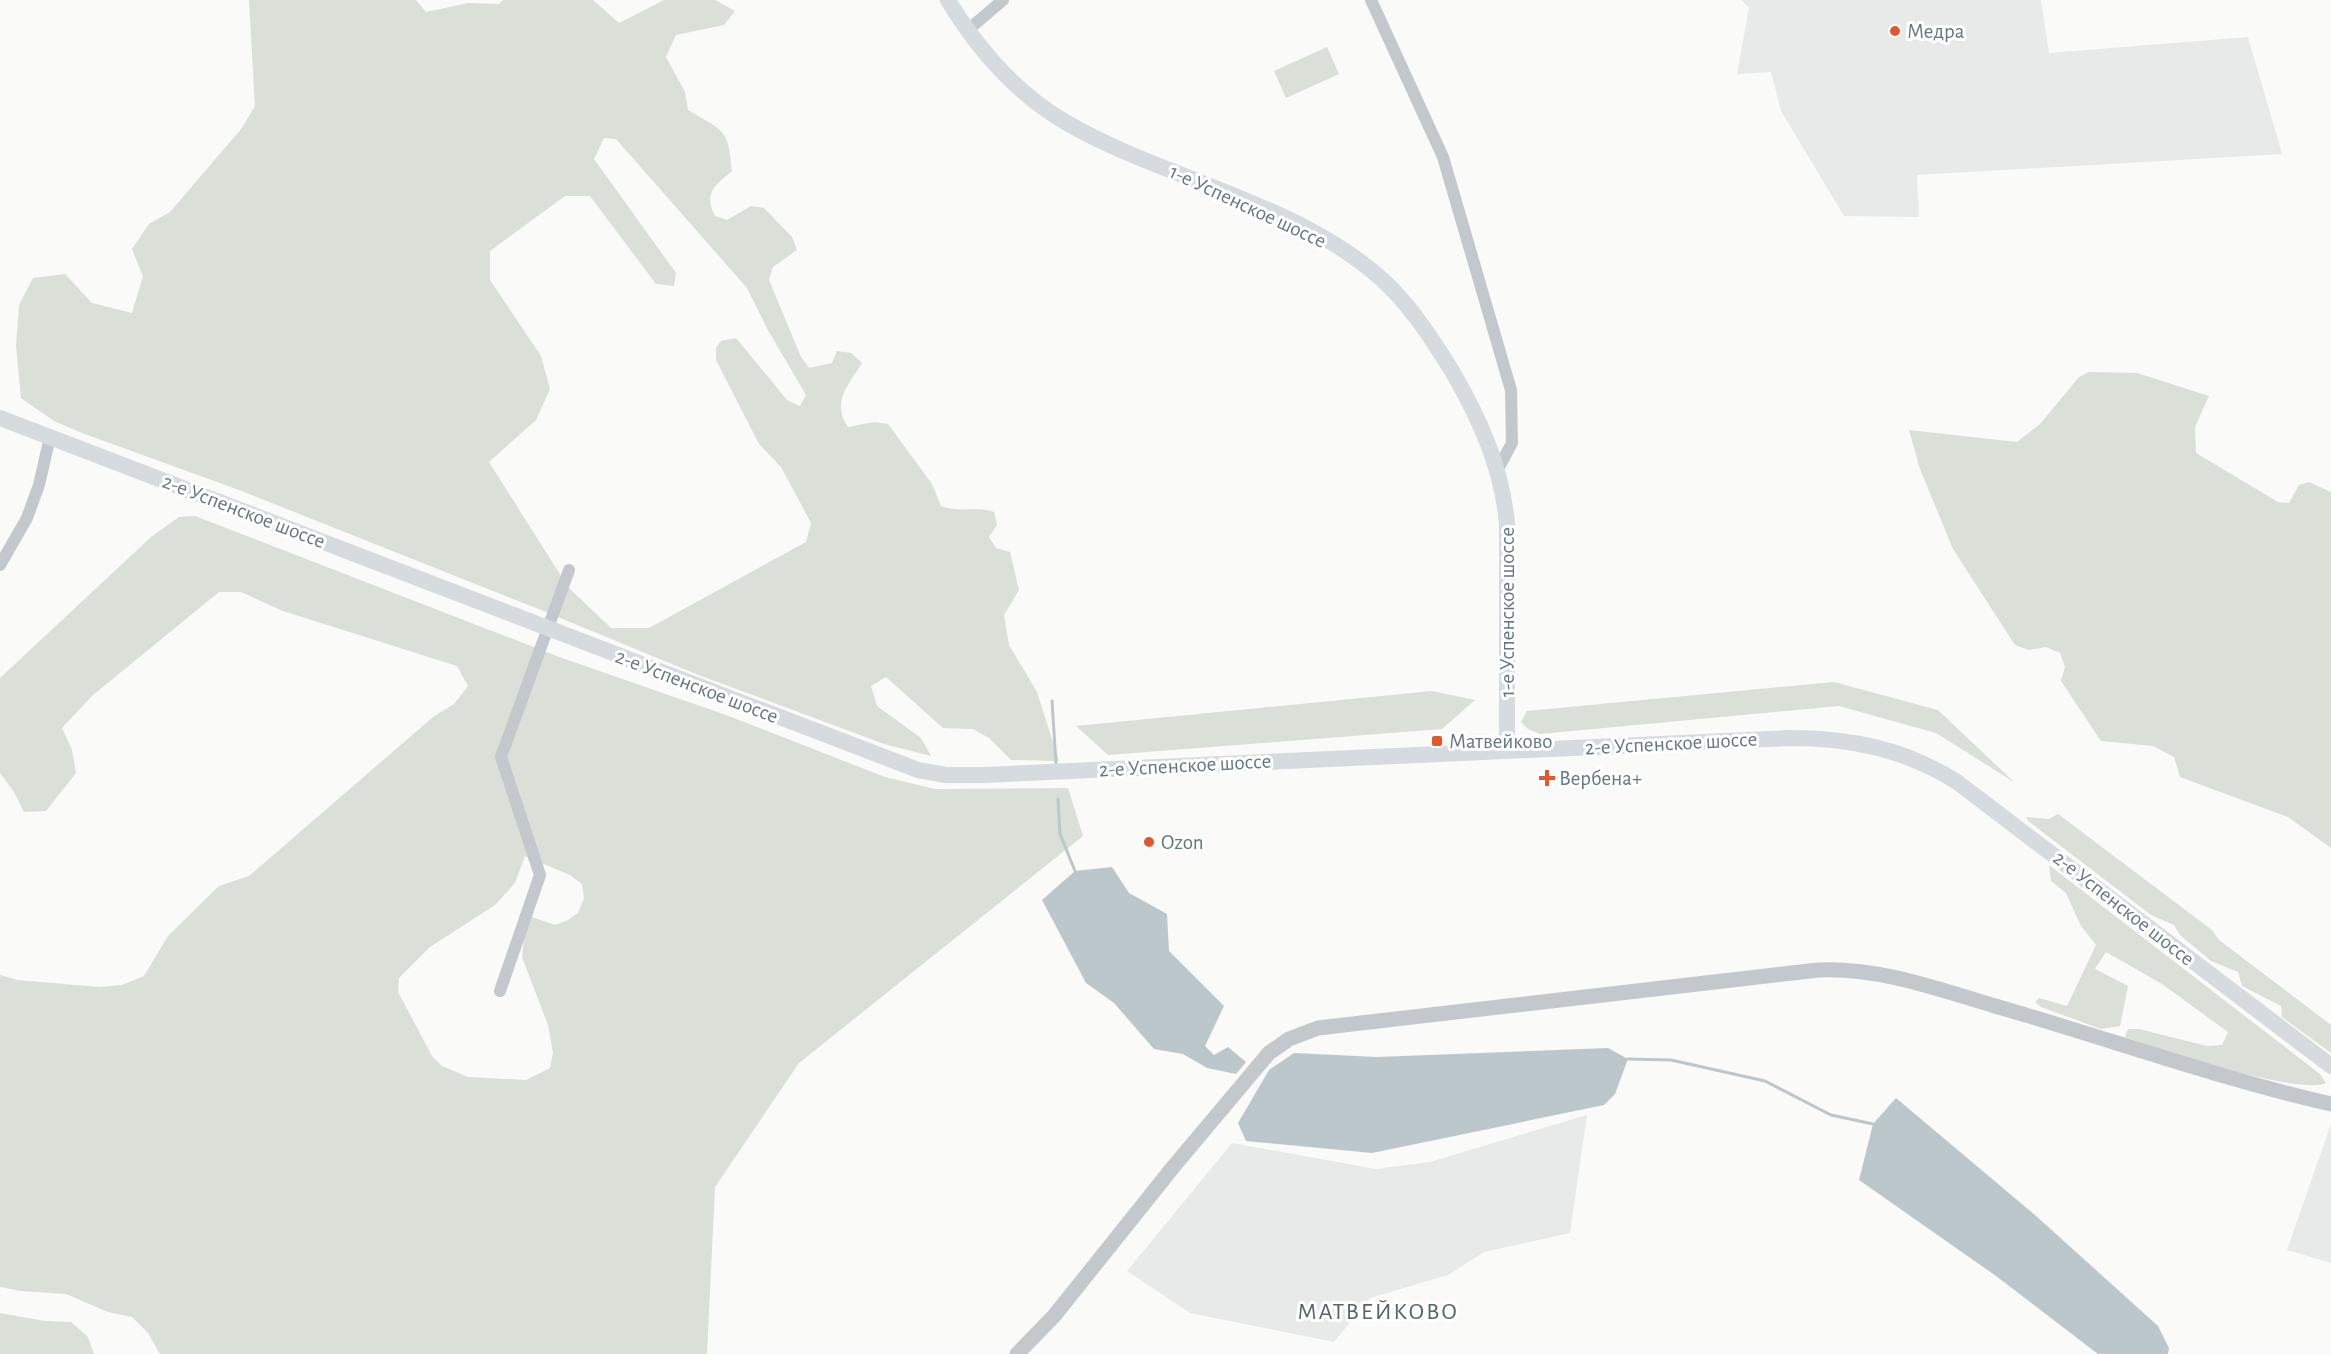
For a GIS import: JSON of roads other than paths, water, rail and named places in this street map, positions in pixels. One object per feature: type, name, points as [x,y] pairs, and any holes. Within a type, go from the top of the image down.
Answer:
[{"type":"main road","name":"1-е Успенское шоссе","points":[[948,0],[987,55],[1031,98],[1067,123],[1115,147],[1276,215],[1322,238],[1368,269],[1390,288],[1431,338],[1465,394],[1498,469],[1504,494],[1507,524],[1507,750]]},
{"type":"main road","name":"2-е Успенское шоссе","points":[[0,418],[918,770],[939,774],[984,775],[1725,739],[1810,738],[1865,743],[1910,757],[1947,775],[2005,816],[2331,1066]]},
{"type":"street","points":[[968,30],[1003,0]]},
{"type":"street","points":[[1371,0],[1443,157],[1511,390],[1512,443],[1498,469]]},
{"type":"street","points":[[0,565],[27,518],[39,485],[50,437]]},
{"type":"street","points":[[500,991],[540,875],[501,757],[569,570]]},
{"type":"street","points":[[1017,1354],[1054,1316],[1174,1166],[1269,1053],[1297,1035],[1329,1026],[1807,971],[1844,969],[1888,976],[1958,995],[2128,1047],[2331,1104]]},
{"type":"waterway","points":[[1052,701],[1056,763]]},
{"type":"waterway","points":[[1058,799],[1060,834],[1075,871]]},
{"type":"waterway","points":[[1628,1059],[1671,1060],[1765,1081],[1831,1115],[1873,1124]]},
{"type":"place","name":"Медра","points":[[1895,31]]},
{"type":"place","name":"Матвейково","points":[[1437,741]]},
{"type":"place","name":"Вербена+","points":[[1547,778]]},
{"type":"place","name":"Ozon","points":[[1149,842]]},
{"type":"district","name":"МАТВЕЙКОВО","points":[[1378,1311]]}]
